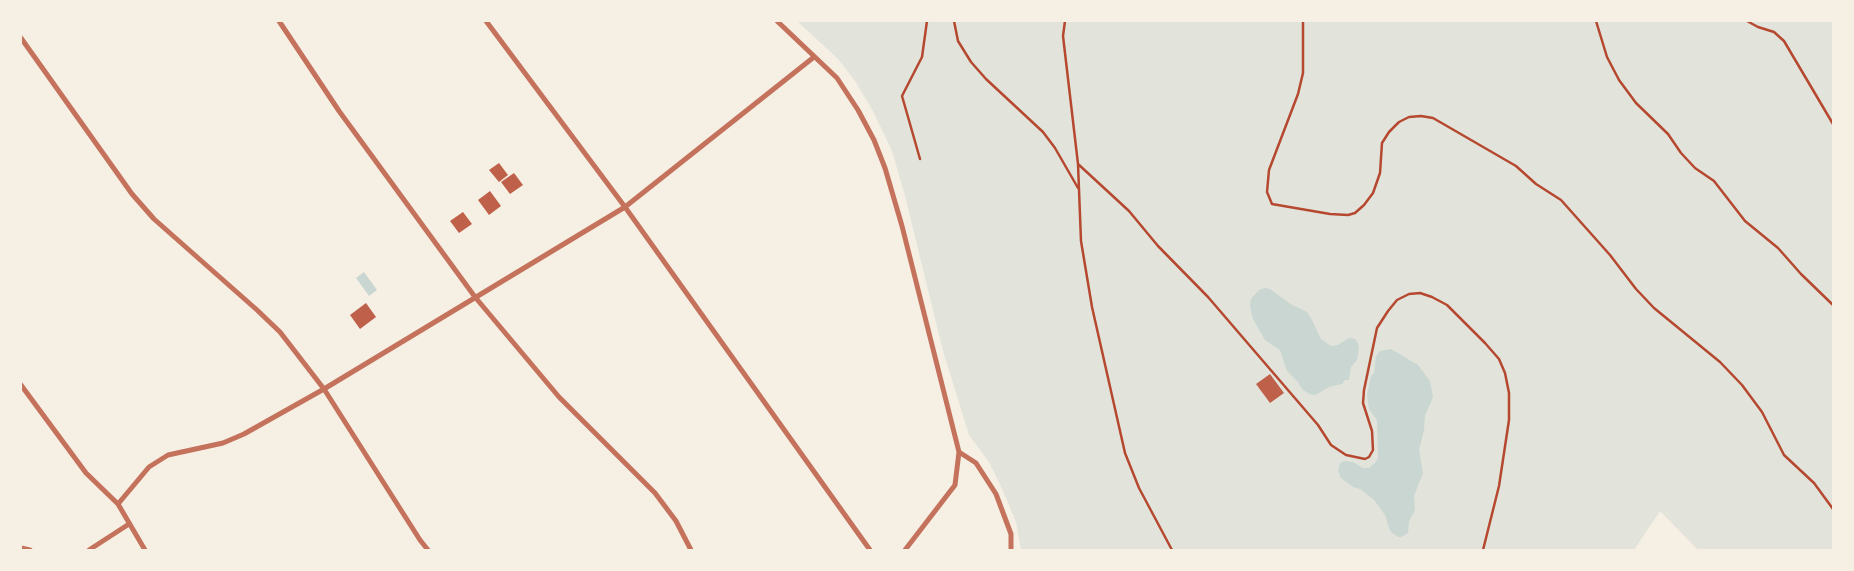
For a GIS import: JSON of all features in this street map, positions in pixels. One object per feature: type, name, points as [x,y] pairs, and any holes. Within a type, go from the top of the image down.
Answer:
[{"type":"street","points":[[279,21],[338,111],[475,297],[559,398],[656,493],[676,521],[690,550]]},
{"type":"street","points":[[486,21],[625,207],[870,550]]},
{"type":"street","points":[[777,21],[836,78],[858,110],[874,140],[885,168],[902,226],[959,452],[955,485],[905,550]]},
{"type":"street","points":[[21,38],[132,194],[154,219],[280,332],[324,389],[428,550]]},
{"type":"street","points":[[118,504],[149,467],[168,455],[223,444],[244,434],[324,389],[625,207],[814,57]]},
{"type":"street","points":[[21,385],[86,473],[118,504],[145,550]]},
{"type":"street","points":[[959,452],[976,463],[996,494],[1011,534],[1011,550]]},
{"type":"street","points":[[89,550],[129,524]]},
{"type":"street","points":[[21,548],[30,550]]},
{"type":"path","points":[[920,159],[902,96],[922,57],[927,21]]},
{"type":"path","points":[[954,21],[958,41],[971,62],[986,79],[1043,132],[1055,148],[1079,189]]},
{"type":"path","points":[[1065,21],[1063,36],[1078,164],[1084,267],[1122,443],[1139,488],[1172,550]]},
{"type":"path","points":[[1303,21],[1303,73],[1298,94],[1269,170],[1267,192],[1272,204],[1335,215],[1355,213],[1364,206],[1373,193],[1380,173],[1382,143],[1389,132],[1399,122],[1409,117],[1433,118],[1508,162],[1536,184],[1561,200],[1654,308],[1720,362],[1742,385],[1762,412],[1784,454],[1814,483],[1833,508]]},
{"type":"path","points":[[1596,21],[1607,57],[1636,103],[1668,134],[1695,168],[1714,181],[1745,221],[1778,248],[1801,274],[1833,305]]},
{"type":"path","points":[[1747,21],[1774,32],[1784,41],[1833,124]]},
{"type":"path","points":[[1078,164],[1130,211],[1158,246],[1215,304],[1318,425],[1331,445],[1346,456],[1365,459],[1369,457],[1373,450],[1372,431],[1363,403],[1364,390],[1377,328],[1388,311],[1397,300],[1409,294],[1420,293],[1447,305],[1499,359],[1505,373],[1509,393],[1509,420],[1499,486],[1483,550]]},
{"type":"shaded area","points":[[797,21],[1833,21],[1833,550],[1698,550],[1660,511],[1634,550],[1021,550],[1016,522],[1003,491],[989,462],[969,435],[943,351],[892,151],[873,111],[855,81],[838,59]]},
{"type":"shaded area","points":[[364,272],[377,290],[369,296],[356,278]]},
{"type":"shaded area","points":[[1270,289],[1292,305],[1307,312],[1321,339],[1331,346],[1338,345],[1349,338],[1355,339],[1359,348],[1357,360],[1351,367],[1349,380],[1329,387],[1315,395],[1309,394],[1302,389],[1287,371],[1280,350],[1265,340],[1253,319],[1250,306],[1251,299],[1259,290]]},
{"type":"shaded area","points":[[1391,349],[1418,365],[1430,381],[1433,397],[1425,416],[1419,450],[1423,473],[1414,496],[1415,510],[1409,521],[1408,533],[1401,537],[1390,531],[1385,515],[1374,500],[1341,478],[1338,471],[1340,463],[1344,461],[1353,462],[1363,468],[1369,468],[1378,458],[1377,420],[1369,409],[1367,395],[1371,376],[1374,373],[1376,356],[1380,351]]},
{"type":"building","points":[[499,163],[508,175],[499,182],[489,170]]},
{"type":"building","points":[[514,173],[523,185],[510,194],[501,182]]},
{"type":"building","points":[[490,191],[501,206],[489,215],[478,200]]},
{"type":"building","points":[[463,212],[472,224],[459,233],[450,221]]},
{"type":"building","points":[[366,303],[376,317],[360,329],[350,315]]},
{"type":"building","points":[[1270,374],[1284,393],[1270,403],[1256,384]]}]
